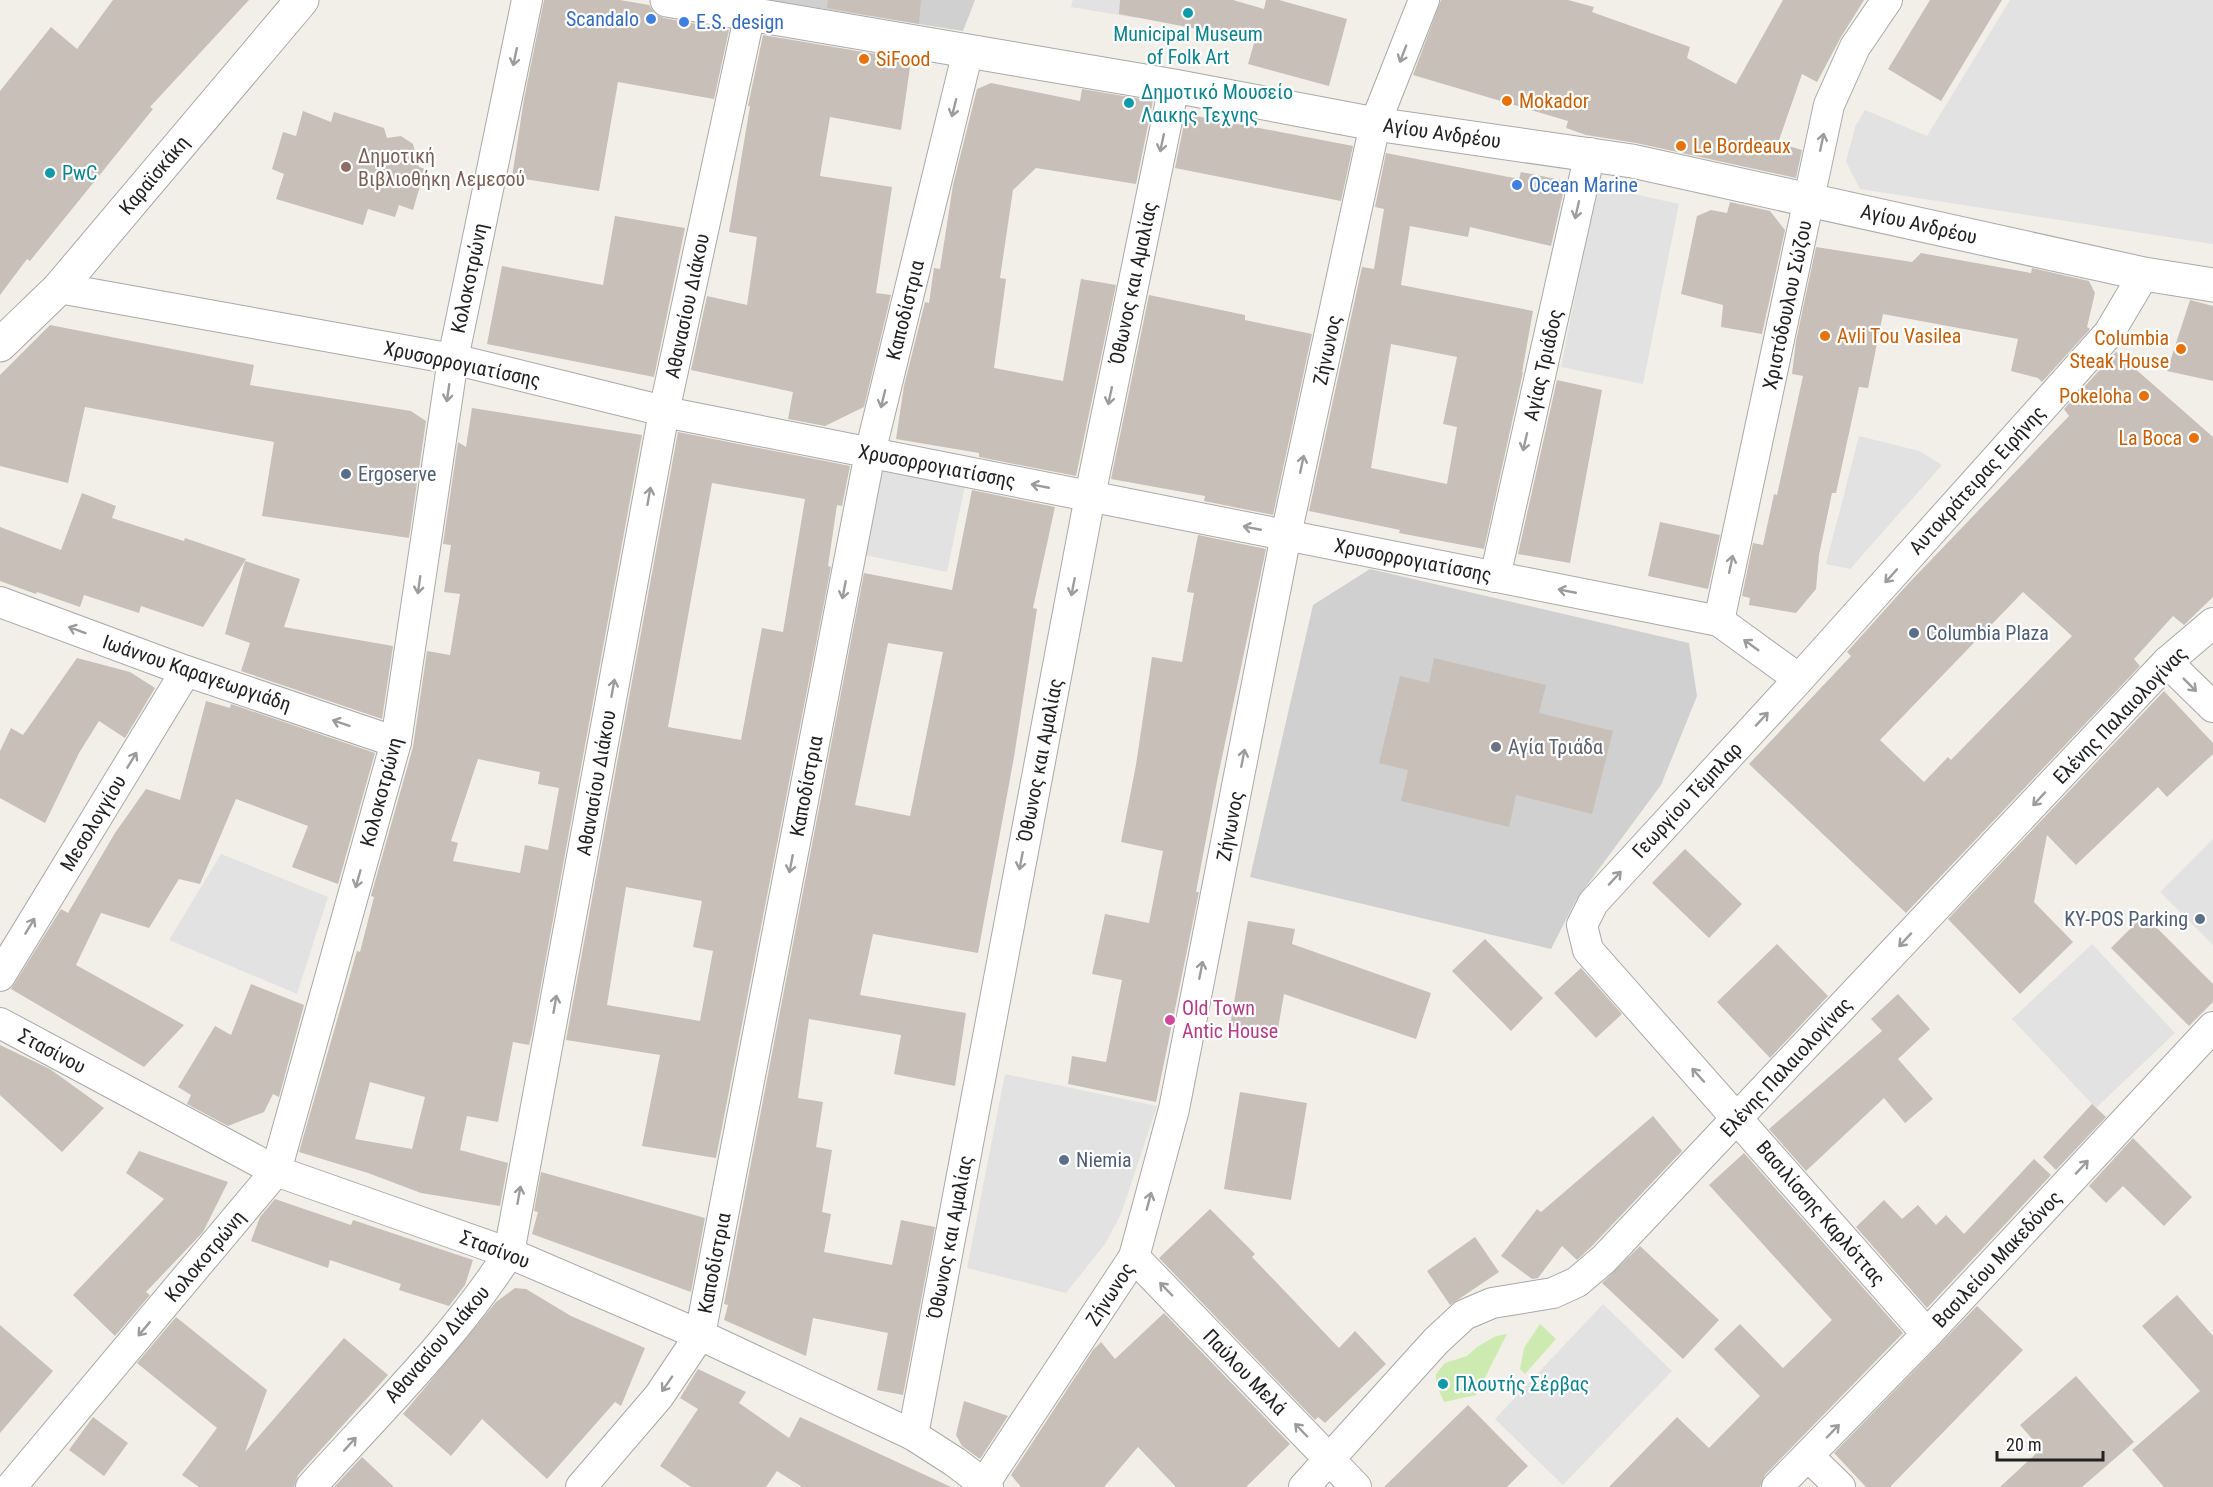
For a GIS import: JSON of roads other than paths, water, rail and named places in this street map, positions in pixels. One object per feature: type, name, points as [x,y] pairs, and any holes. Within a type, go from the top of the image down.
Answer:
[{"type":"street","name":"Καραϊσκάκη","points":[[0,345],[59,288],[302,0]]},
{"type":"street","name":"Κολοκοτρώνη","points":[[11,1487],[276,1171],[396,742],[453,359],[527,0]]},
{"type":"street","name":"Αγίου Ανδρέου","points":[[667,0],[1174,86],[1376,124],[1590,153],[2144,274],[2213,285]]},
{"type":"street","name":"Χριστόδουλου Σώζου","points":[[1719,621],[1829,105],[1855,47],[1887,0]]},
{"type":"street","name":"Ζήνωνος","points":[[985,1486],[1134,1257],[1174,1108],[1286,535],[1376,124],[1420,2]]},
{"type":"street","name":"Αθανασίου Διάκου","points":[[311,1487],[461,1320],[488,1286],[509,1253],[664,412],[750,13]]},
{"type":"street","name":"Καποδίστρια","points":[[581,1487],[659,1396],[700,1335],[870,453],[968,51]]},
{"type":"street","name":"Όθωνος και Αμαλίας","points":[[913,1435],[1090,496],[1174,86]]},
{"type":"street","name":"Αγίας Τριάδος","points":[[1495,577],[1590,153]]},
{"type":"street","name":"Αυτοκράτειρας Ειρήνης","points":[[1799,679],[2109,333],[2144,274]]},
{"type":"street","name":"Χρυσορρογιατίσσης","points":[[59,288],[453,359],[664,412],[1719,621],[1799,679]]},
{"type":"street","name":"Ιωάννου Καραγεωργιάδη","points":[[0,602],[186,671],[396,742]]},
{"type":"street","name":"Ελένης Παλαιολογίνας","points":[[1304,1487],[1436,1341],[1464,1315],[1492,1303],[1553,1293],[1577,1282],[1604,1259],[2168,662],[2213,623]]},
{"type":"street","points":[[2168,662],[2213,708]]},
{"type":"street","name":"Μεσολογγίου","points":[[0,976],[186,671]]},
{"type":"street","name":"Γεωργίου Τέμπλαρ","points":[[1582,926],[1593,903],[1799,679]]},
{"type":"street","name":"Βασιλίσσης Καρλόττας","points":[[1582,926],[1588,950],[1927,1334]]},
{"type":"street","name":"Στασίνου","points":[[0,1023],[276,1171],[509,1253],[700,1335],[913,1435],[955,1462],[985,1486]]},
{"type":"street","name":"Βασιλείου Μακεδόνος","points":[[1777,1487],[1927,1334],[2213,1027]]},
{"type":"street","name":"Παύλου Μελά","points":[[1134,1257],[1356,1487]]},
{"type":"street","points":[[1808,1456],[1840,1487]]},
{"type":"place","name":"Municipal Museum of Folk Art","points":[[1188,13]]},
{"type":"place","name":"Scandalo","points":[[651,19]]},
{"type":"place","name":"E.S. design","points":[[684,22]]},
{"type":"place","name":"SiFood","points":[[864,59]]},
{"type":"place","name":"Mokador","points":[[1507,101]]},
{"type":"place","name":"Δημοτικό Μουσείο Λαικης Τεχνης","points":[[1129,103]]},
{"type":"place","name":"Le Bordeaux","points":[[1681,146]]},
{"type":"place","name":"Δημοτική Βιβλιοθήκη Λεμεσού","points":[[346,167]]},
{"type":"place","name":"PwC","points":[[50,173]]},
{"type":"place","name":"Ocean Marine","points":[[1517,185]]},
{"type":"place","name":"Avli Tou Vasilea","points":[[1825,336]]},
{"type":"place","name":"Columbia Steak House","points":[[2181,349]]},
{"type":"place","name":"Pokeloha","points":[[2144,396]]},
{"type":"place","name":"La Boca","points":[[2194,438]]},
{"type":"place","name":"Ergoserve","points":[[346,474]]},
{"type":"place","name":"Columbia Plaza","points":[[1914,633]]},
{"type":"place","name":"Αγία Τριάδα","points":[[1496,747]]},
{"type":"place","name":"KY-POS Parking","points":[[2200,919]]},
{"type":"place","name":"Old Town Antic House","points":[[1170,1020]]},
{"type":"place","name":"Niemia","points":[[1064,1160]]},
{"type":"place","name":"Πλουτής Σέρβας","points":[[1443,1384]]}]
